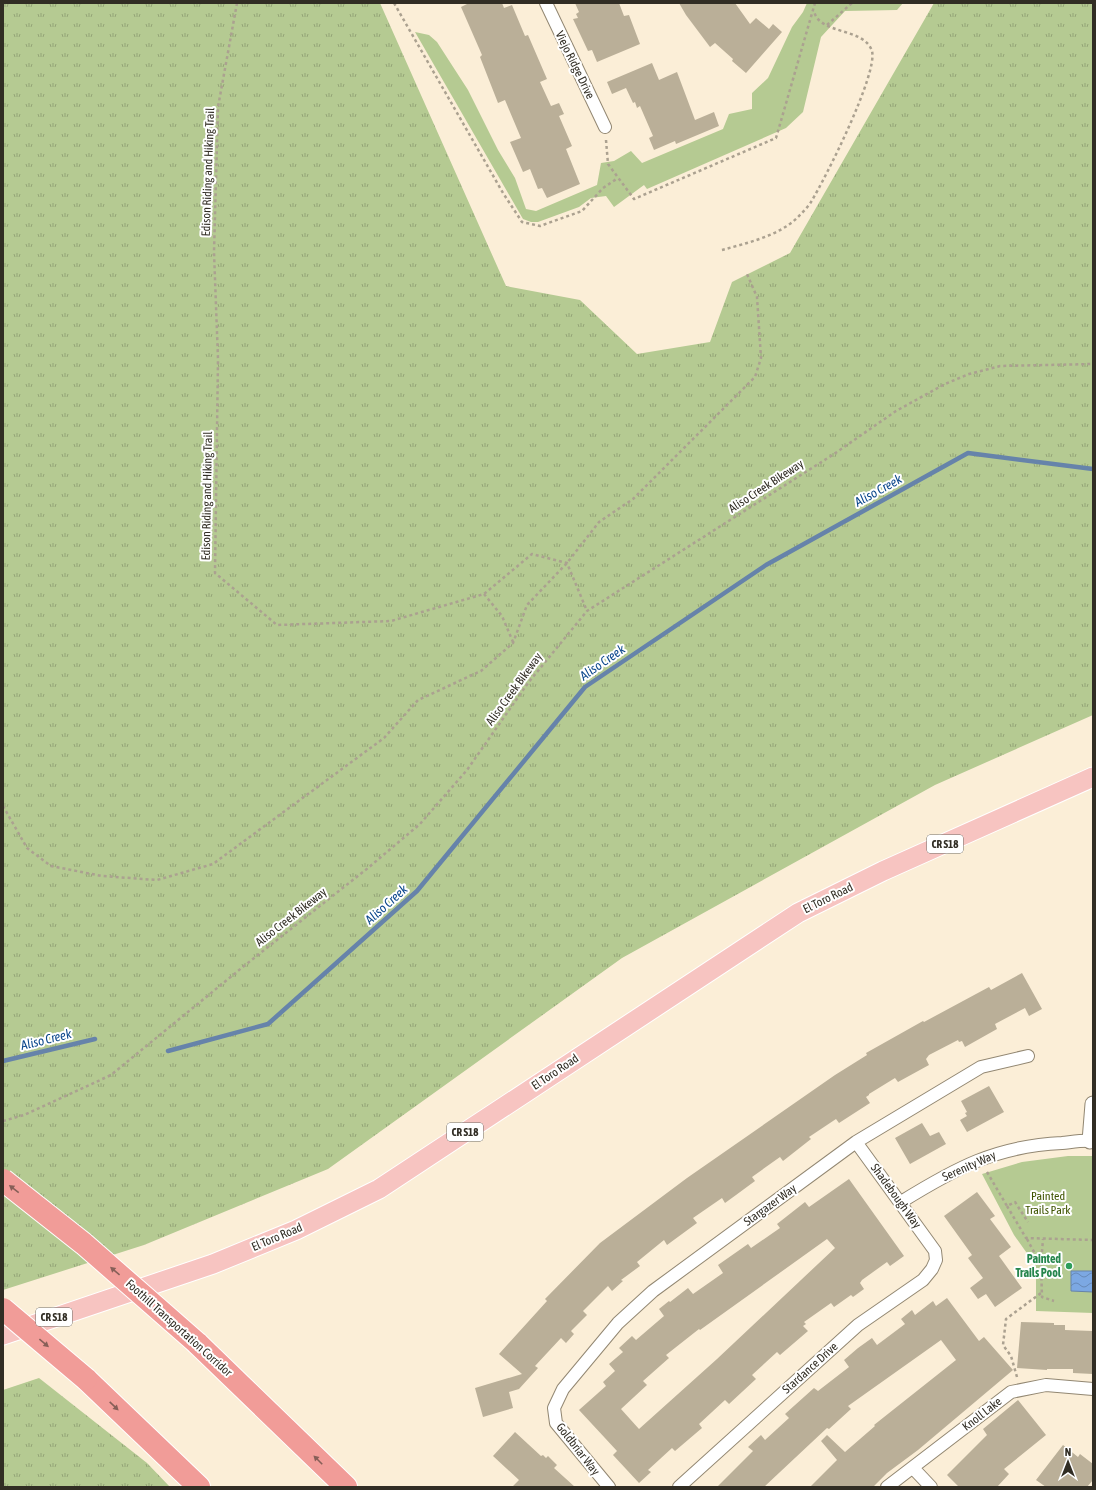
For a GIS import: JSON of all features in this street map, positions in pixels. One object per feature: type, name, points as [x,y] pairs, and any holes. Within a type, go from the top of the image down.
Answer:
[{"type":"highway","name":"Foothill Transportation Corridor","points":[[3,1180],[84,1244],[197,1343],[346,1487]]},
{"type":"highway","points":[[3,1309],[86,1379],[199,1487]]},
{"type":"main road","name":"El Toro Road","points":[[3,1335],[213,1264],[296,1230],[379,1189],[798,913],[883,871],[1093,777]]},
{"type":"street","name":"Viejo Ridge Drive","points":[[546,3],[605,127]]},
{"type":"street","name":"Stargazer Way","points":[[554,1408],[563,1389],[618,1323],[653,1291],[856,1142],[981,1067],[1028,1056]]},
{"type":"street","points":[[1092,1141],[1093,1104]]},
{"type":"street","name":"Serenity Way","points":[[901,1202],[947,1174],[993,1154],[1039,1144],[1092,1141]]},
{"type":"street","name":"Shadebough Way","points":[[856,1142],[901,1202],[935,1251]]},
{"type":"street","name":"Stardance Drive","points":[[679,1487],[858,1325],[923,1280],[932,1269],[936,1260],[935,1251]]},
{"type":"street","name":"Knoll Lake","points":[[887,1487],[1010,1392],[1046,1385],[1093,1390]]},
{"type":"street","name":"Goldbriar Way","points":[[554,1408],[556,1423],[609,1487]]},
{"type":"street","points":[[913,1468],[931,1487]]},
{"type":"path","name":"Edison Riding and Hiking Trail","points":[[237,3],[218,107],[214,252],[218,359],[215,573],[277,625],[391,621],[484,594],[532,554],[567,563]]},
{"type":"path","points":[[394,3],[503,193],[522,222],[540,226],[582,211],[603,188],[618,178]]},
{"type":"path","points":[[605,127],[608,164],[634,199],[776,138],[815,3],[814,13],[820,21],[836,30],[861,38],[871,50],[873,63],[859,103],[826,174],[810,203],[796,219],[775,232],[722,250]]},
{"type":"path","points":[[827,25],[852,3]]},
{"type":"path","points":[[3,806],[27,848],[51,866],[102,876],[157,880],[213,864],[384,738],[418,700],[481,671],[513,643],[527,605],[567,563],[599,522],[633,499],[754,377],[761,358],[757,297],[747,274]]},
{"type":"path","name":"Aliso Creek Bikeway","points":[[3,1121],[24,1115],[111,1075],[244,966],[368,868],[420,824],[467,770],[528,683],[587,611],[834,454],[896,410],[945,384],[970,374],[1000,366],[1093,364]]},
{"type":"path","points":[[567,563],[587,611]]},
{"type":"path","points":[[484,594],[502,616],[513,643]]},
{"type":"path","points":[[979,1160],[1041,1265]]},
{"type":"path","points":[[1007,1206],[1015,1202],[1028,1222]]},
{"type":"path","points":[[1026,1238],[1093,1240]]},
{"type":"path","points":[[1043,1238],[1040,1293],[1045,1299],[1054,1300]]},
{"type":"path","points":[[1021,1389],[1010,1356],[1002,1346],[1004,1324],[1006,1319],[1040,1293]]},
{"type":"green space","points":[[3,3],[380,3],[506,286],[580,300],[637,354],[710,342],[732,282],[790,253],[934,3],[1093,3],[1093,715],[935,785],[622,958],[328,1169],[144,1245],[3,1290]]},
{"type":"green space","points":[[807,3],[903,3],[897,10],[845,11],[821,37],[803,112],[786,128],[647,189],[644,185],[614,207],[606,196],[591,198],[579,207],[538,222],[531,222],[523,219],[415,32],[429,35],[437,42],[468,90],[498,150],[515,178],[526,209],[536,211],[597,185],[601,163],[614,161],[631,151],[642,163],[723,129],[729,114],[752,109],[752,93],[768,78],[792,27],[803,12]]},
{"type":"green space","name":"Painted Trails Park","points":[[1068,1156],[1093,1156],[1093,1313],[1036,1311],[1036,1266],[1014,1235],[982,1174],[1022,1162]]},
{"type":"green space","points":[[39,1378],[147,1463],[170,1487],[3,1487],[3,1390]]},
{"type":"water","name":"Painted Trails Pool","points":[[1071,1271],[1093,1271],[1093,1292],[1071,1291]]},
{"type":"building","points":[[469,3],[502,3],[504,8],[512,5],[525,36],[528,35],[547,79],[540,82],[551,106],[559,103],[564,114],[559,116],[572,146],[566,149],[580,184],[547,198],[542,188],[538,189],[530,169],[523,172],[510,142],[521,138],[505,100],[498,103],[480,57],[482,55],[461,7]]},
{"type":"building","points":[[575,3],[619,3],[624,16],[629,15],[640,44],[597,62],[592,50],[588,51],[573,19],[578,18],[576,14],[579,12]]},
{"type":"building","points":[[679,3],[735,3],[750,24],[756,18],[769,29],[773,24],[782,32],[746,73],[715,43],[710,47]]},
{"type":"building","points":[[652,63],[659,80],[677,72],[695,120],[714,112],[719,126],[676,144],[675,141],[654,150],[649,138],[653,136],[640,106],[637,108],[635,102],[633,103],[626,88],[612,94],[607,82]]},
{"type":"building","points":[[1022,973],[1042,1009],[1029,1016],[1025,1008],[995,1024],[997,1029],[965,1047],[962,1041],[959,1042],[958,1040],[929,1055],[926,1059],[929,1065],[898,1082],[895,1078],[869,1094],[866,1097],[870,1103],[839,1123],[836,1119],[809,1137],[811,1139],[783,1161],[780,1157],[752,1177],[755,1181],[725,1203],[722,1198],[693,1218],[697,1223],[667,1245],[664,1240],[637,1262],[640,1266],[621,1280],[623,1281],[612,1291],[608,1286],[583,1311],[587,1315],[571,1331],[574,1334],[566,1343],[561,1338],[535,1366],[538,1368],[519,1389],[509,1392],[513,1408],[483,1417],[475,1388],[522,1374],[499,1354],[547,1301],[545,1299],[600,1243],[687,1178],[835,1075],[867,1055],[866,1053],[923,1021],[924,1022],[989,987],[991,990]]},
{"type":"building","points":[[989,1086],[1004,1112],[967,1132],[960,1120],[967,1116],[965,1113],[967,1112],[961,1101]]},
{"type":"building","points":[[922,1123],[930,1136],[939,1132],[946,1144],[910,1164],[895,1138]]},
{"type":"building","points":[[849,1179],[904,1256],[890,1266],[887,1262],[862,1280],[860,1283],[864,1289],[853,1297],[851,1295],[834,1307],[831,1303],[804,1322],[806,1324],[803,1326],[808,1331],[780,1355],[777,1352],[752,1375],[756,1379],[729,1404],[725,1400],[699,1424],[702,1428],[675,1451],[672,1448],[648,1470],[651,1472],[639,1483],[613,1455],[617,1451],[579,1410],[606,1386],[603,1382],[615,1371],[609,1364],[623,1352],[619,1348],[632,1336],[636,1340],[664,1316],[659,1309],[688,1288],[693,1294],[723,1273],[718,1265],[748,1244],[751,1248],[780,1228],[777,1224],[805,1202],[809,1207]],"holes":[[[827,1239],[835,1248],[717,1359],[639,1429],[621,1409],[647,1385],[643,1381],[669,1358],[666,1355],[699,1329],[700,1330]]]},
{"type":"building","points":[[977,1192],[995,1216],[990,1219],[1011,1247],[999,1256],[1022,1288],[995,1307],[986,1294],[978,1299],[970,1288],[983,1278],[968,1258],[972,1255],[944,1216]]},
{"type":"building","points":[[947,1298],[979,1341],[984,1337],[1013,1370],[918,1450],[887,1473],[873,1487],[810,1487],[837,1460],[821,1441],[827,1435],[845,1452],[875,1426],[874,1425],[956,1360],[941,1340],[848,1406],[851,1409],[829,1429],[827,1428],[764,1487],[717,1487],[753,1451],[748,1447],[761,1435],[765,1440],[789,1418],[785,1414],[814,1388],[818,1391],[849,1367],[844,1360],[858,1348],[872,1338],[877,1345],[905,1324],[901,1319],[912,1310],[915,1315],[933,1301],[936,1306]]},
{"type":"building","points":[[1021,1322],[1054,1323],[1054,1325],[1065,1325],[1065,1330],[1093,1331],[1093,1374],[1073,1373],[1073,1369],[1047,1370],[1017,1368]]},
{"type":"building","points":[[1018,1400],[1046,1435],[1004,1469],[1009,1474],[997,1487],[959,1487],[947,1475],[987,1435],[983,1429]]},
{"type":"building","points":[[515,1432],[541,1456],[543,1455],[546,1458],[548,1456],[557,1465],[554,1468],[575,1487],[512,1487],[519,1480],[493,1456]]},
{"type":"building","points":[[1063,1445],[1078,1457],[1080,1454],[1093,1464],[1093,1480],[1087,1487],[1046,1487],[1036,1480]]},
{"type":"waterway","name":"Aliso Creek","points":[[168,1051],[268,1024],[417,891],[585,687],[766,565],[968,453],[1093,469]]},
{"type":"waterway","name":"Aliso Creek","points":[[3,1061],[95,1039]]},
{"type":"place","name":"Painted Trails Pool","points":[[1069,1266]]}]
